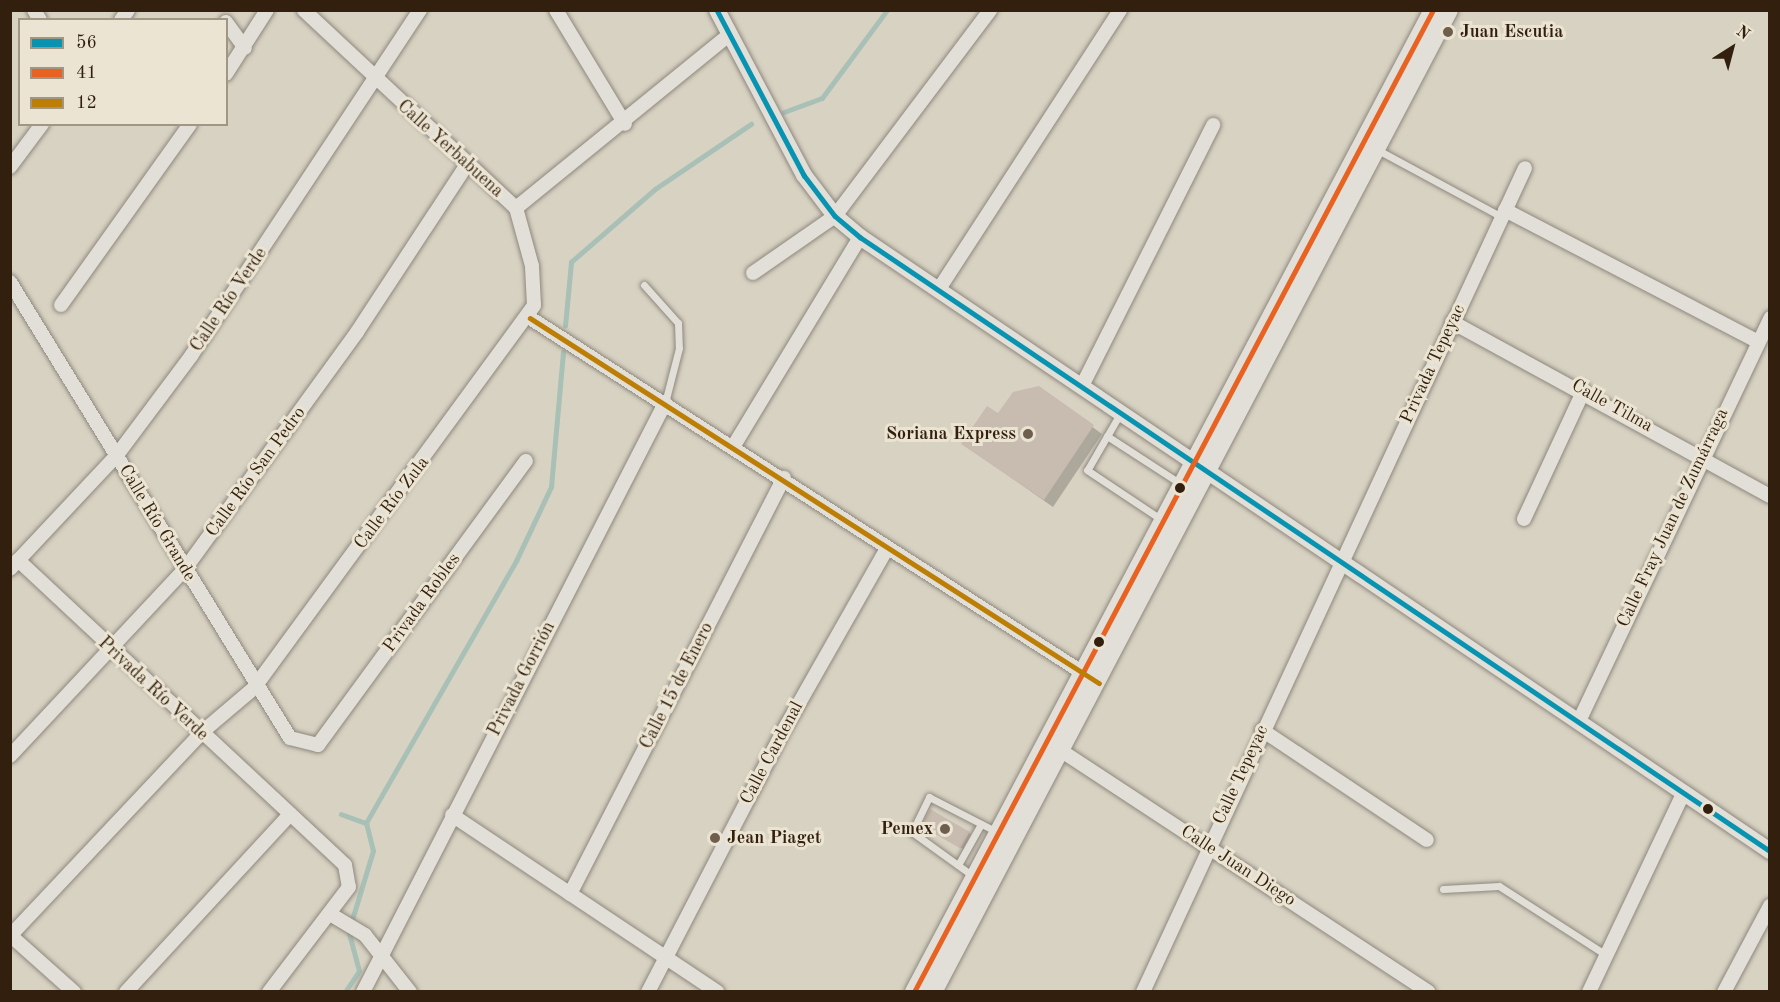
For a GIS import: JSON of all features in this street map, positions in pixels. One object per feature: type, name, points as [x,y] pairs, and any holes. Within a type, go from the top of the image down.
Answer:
[{"type":"main road","points":[[933,992],[997,855],[1092,678],[1432,10]]},
{"type":"main road","points":[[1202,463],[1376,148],[1449,10]]},
{"type":"main road","points":[[914,992],[976,878],[997,855],[999,833],[1055,746]]},
{"type":"street","points":[[228,71],[245,48],[267,10]]},
{"type":"street","name":"Calle Yerbabuena","points":[[304,10],[375,81],[516,208],[532,266],[535,292],[530,318]]},
{"type":"street","name":"Calle Río Verde","points":[[14,564],[117,455],[191,356],[420,10]]},
{"type":"street","points":[[556,10],[625,124]]},
{"type":"street","points":[[717,10],[804,175],[835,216],[860,237],[1202,463],[1340,560],[1580,719],[1770,851]]},
{"type":"street","points":[[753,273],[835,216],[990,10]]},
{"type":"street","points":[[939,288],[1120,10]]},
{"type":"street","points":[[228,25],[245,48]]},
{"type":"street","points":[[516,208],[625,124],[730,34]]},
{"type":"street","points":[[1083,384],[1213,125]]},
{"type":"street","points":[[10,167],[41,126]]},
{"type":"street","points":[[61,305],[189,126]]},
{"type":"street","name":"Calle Río San Pedro","points":[[10,756],[185,569],[357,332],[468,163]]},
{"type":"street","name":"Privada Tepeyac","points":[[1340,560],[1525,168]]},
{"type":"street","points":[[1504,213],[1757,341]]},
{"type":"street","points":[[733,447],[860,237]]},
{"type":"street","name":"Calle Río Grande","points":[[10,282],[117,455],[254,688],[290,738],[318,745]]},
{"type":"street","points":[[530,318],[784,478],[886,550],[1092,678]]},
{"type":"street","name":"Calle Río Zula","points":[[11,936],[201,733],[254,688],[530,318]]},
{"type":"street","name":"Calle Fray Juan de Zumárraga","points":[[1580,719],[1701,455],[1770,318]]},
{"type":"street","name":"Calle Tilma","points":[[1452,322],[1584,390],[1770,495]]},
{"type":"street","points":[[1524,519],[1584,390]]},
{"type":"street","name":"Privada Gorrión","points":[[363,992],[665,403]]},
{"type":"street","name":"Privada Robles","points":[[318,745],[526,461]]},
{"type":"street","name":"Calle 15 de Enero","points":[[570,894],[784,478]]},
{"type":"street","name":"Calle Cardenal","points":[[648,992],[886,550]]},
{"type":"street","name":"Calle Tepeyac","points":[[1143,992],[1340,560]]},
{"type":"street","name":"Privada Río Verde","points":[[14,564],[345,865],[351,880],[330,914]]},
{"type":"street","points":[[1262,730],[1426,840]]},
{"type":"street","name":"Calle Juan Diego","points":[[1055,746],[1428,992]]},
{"type":"street","points":[[1589,992],[1684,792]]},
{"type":"street","points":[[126,992],[290,814]]},
{"type":"street","points":[[452,815],[717,992]]},
{"type":"street","points":[[1724,992],[1770,906]]},
{"type":"street","points":[[269,992],[330,914],[360,931],[410,992]]},
{"type":"street","points":[[11,936],[74,992]]},
{"type":"lane","points":[[1376,148],[1504,213]]},
{"type":"lane","points":[[644,285],[678,323],[679,348],[665,403]]},
{"type":"lane","points":[[1122,410],[1087,470],[1169,526]]},
{"type":"lane","points":[[1107,436],[1189,489]]},
{"type":"lane","points":[[976,878],[912,832],[929,797],[999,833]]},
{"type":"lane","points":[[958,865],[981,824]]},
{"type":"lane","points":[[1443,889],[1499,886],[1606,956]]},
{"type":"building","name":"Soriana Express","points":[[1039,386],[1094,425],[1044,500],[961,444],[987,406],[998,413],[1013,392]]},
{"type":"building","name":"Pemex","points":[[930,809],[970,832],[960,848],[920,825]]},
{"type":"waterway","points":[[784,112],[822,98],[887,10]]},
{"type":"waterway","points":[[565,326],[571,262],[655,189],[751,124]]},
{"type":"waterway","points":[[352,920],[373,851],[366,823],[516,561],[551,487],[563,353]]},
{"type":"waterway","points":[[341,814],[366,823]]},
{"type":"waterway","points":[[345,992],[359,971],[349,934]]},
{"type":"transit line","name":"56","points":[[717,10],[804,175],[835,216],[860,237],[1770,851]]},
{"type":"transit line","name":"41","points":[[914,992],[1433,10]]},
{"type":"transit line","name":"12","points":[[530,318],[1099,683]]},
{"type":"place","name":"Juan Escutia","points":[[1448,32]]},
{"type":"place","name":"Soriana Express","points":[[1028,434]]},
{"type":"place","name":"Pemex","points":[[945,829]]},
{"type":"place","name":"Jean Piaget","points":[[715,838]]}]
